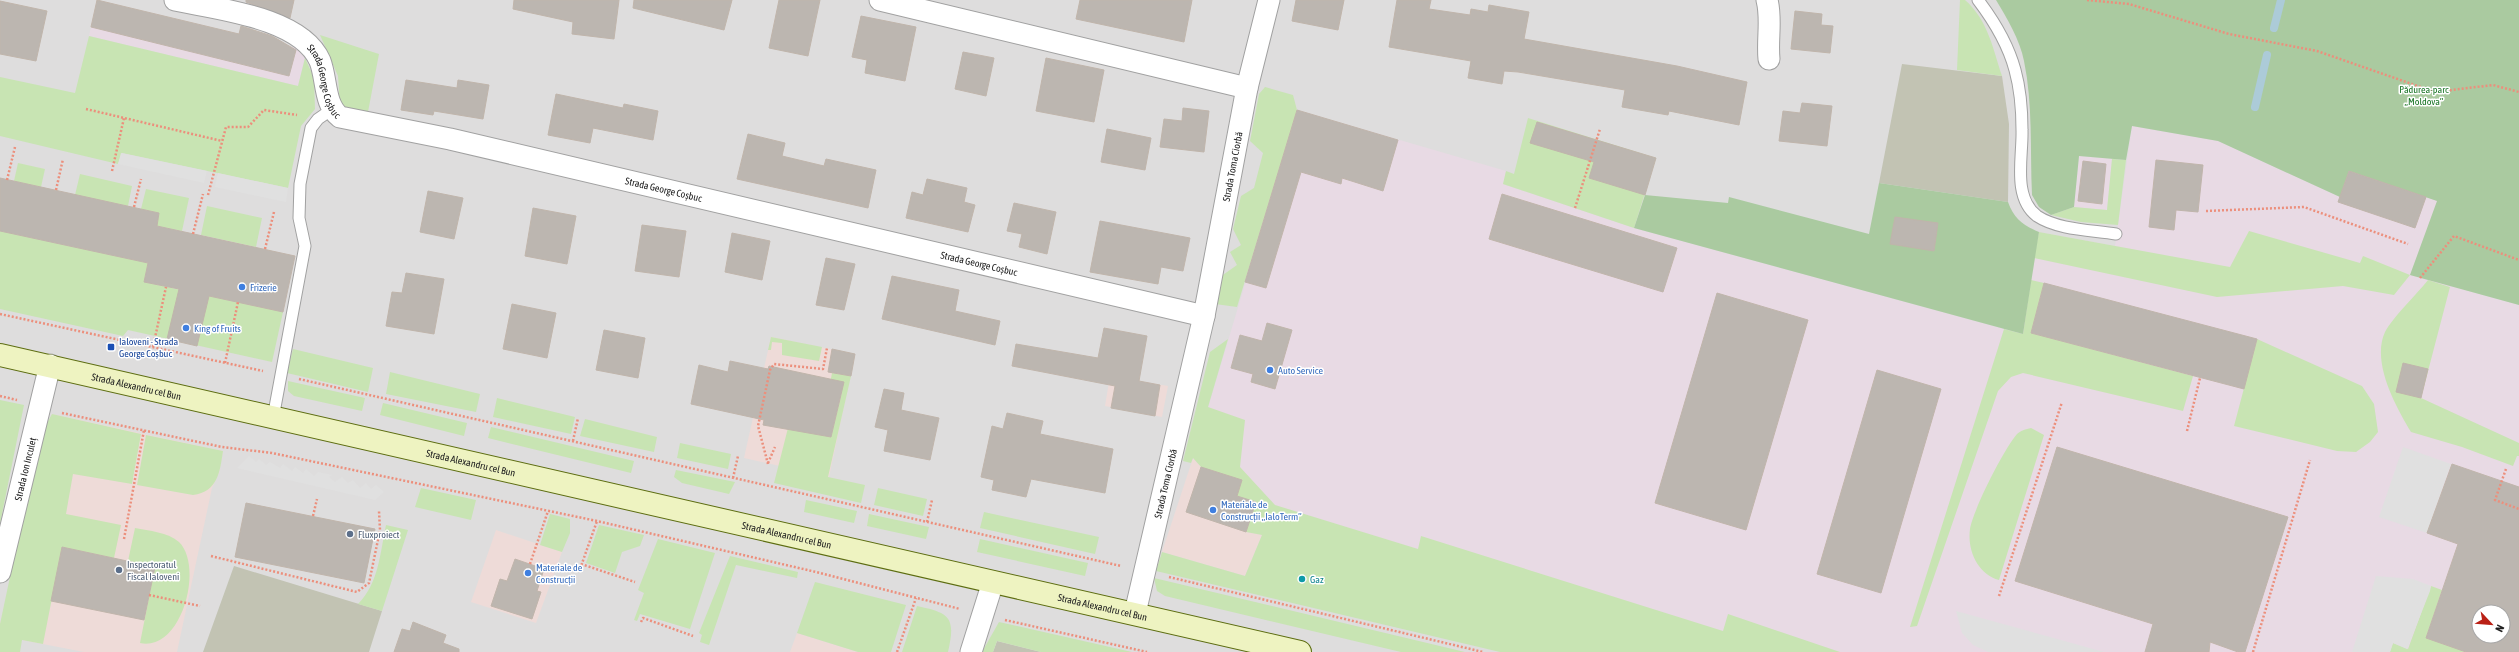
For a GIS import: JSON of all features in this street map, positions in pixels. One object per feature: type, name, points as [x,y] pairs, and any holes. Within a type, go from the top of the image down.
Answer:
[{"type":"main road","name":"Strada Alexandru cel Bun","points":[[0,355],[1300,652]]},
{"type":"street","name":"Strada George Coșbuc","points":[[175,0],[249,16],[294,33],[310,44],[320,62],[324,114],[458,141],[1204,316]]},
{"type":"street","points":[[880,0],[1248,88]]},
{"type":"street","name":"Strada Toma Ciorbă","points":[[1135,614],[1204,316],[1248,88],[1269,0]]},
{"type":"street","points":[[1767,0],[1770,11],[1767,41],[1770,59]]},
{"type":"street","name":"Strada Ion Inculeț","points":[[0,572],[50,366]]},
{"type":"street","points":[[971,652],[993,582]]},
{"type":"lane","points":[[1978,0],[1998,27],[2015,70],[2022,129],[2021,182],[2026,205],[2037,216],[2054,224],[2116,234]]},
{"type":"lane","points":[[273,418],[305,246],[299,218],[300,184],[311,128],[324,114]]},
{"type":"path","points":[[2088,0],[2129,4],[2229,34],[2317,51],[2435,92],[2493,85],[2519,92]]},
{"type":"path","points":[[86,109],[222,141]]},
{"type":"path","points":[[208,195],[226,127],[248,127],[264,110],[324,114]]},
{"type":"path","points":[[112,171],[124,118]]},
{"type":"path","points":[[1575,208],[1600,129]]},
{"type":"path","points":[[7,180],[14,147]]},
{"type":"path","points":[[56,190],[63,159]]},
{"type":"path","points":[[134,207],[141,178]]},
{"type":"path","points":[[193,234],[203,194]]},
{"type":"path","points":[[2206,211],[2304,208],[2408,244]]},
{"type":"path","points":[[265,250],[274,212]]},
{"type":"path","points":[[2420,278],[2454,236],[2519,260]]},
{"type":"path","points":[[153,347],[166,287]]},
{"type":"path","points":[[225,363],[238,302]]},
{"type":"path","points":[[0,314],[281,375],[1145,571],[1483,652]]},
{"type":"path","points":[[775,447],[768,464],[758,426],[770,370],[774,364],[823,368],[827,348]]},
{"type":"path","points":[[2187,431],[2200,378]]},
{"type":"path","points":[[0,396],[40,407],[222,447],[272,453],[597,521],[983,615],[1147,652]]},
{"type":"path","points":[[1999,596],[2062,402]]},
{"type":"path","points":[[573,441],[578,418]]},
{"type":"path","points":[[124,539],[144,430]]},
{"type":"path","points":[[733,478],[738,456]]},
{"type":"path","points":[[2253,652],[2310,460]]},
{"type":"path","points":[[2506,469],[2495,500],[2519,508]]},
{"type":"path","points":[[313,516],[317,499]]},
{"type":"path","points":[[927,522],[932,500]]},
{"type":"path","points":[[211,556],[357,592],[369,583],[380,530],[379,511]]},
{"type":"path","points":[[530,564],[548,511]]},
{"type":"path","points":[[580,569],[597,521]]},
{"type":"path","points":[[581,564],[634,582]]},
{"type":"path","points":[[149,595],[200,606]]},
{"type":"path","points":[[897,652],[916,598]]},
{"type":"path","points":[[641,622],[643,618],[693,636]]},
{"type":"shaded area","points":[[0,0],[2519,0],[2519,652],[0,652]]},
{"type":"shaded area","points":[[97,0],[296,48],[305,58],[298,86],[89,36]]},
{"type":"shaded area","points":[[1902,64],[2002,76],[2009,124],[2008,202],[1879,183]]},
{"type":"shaded area","points":[[1297,110],[1506,171],[1503,184],[1634,228],[2022,334],[2039,232],[2115,246],[2132,126],[2218,141],[2340,197],[2349,171],[2438,201],[2410,275],[2519,305],[2519,652],[2415,652],[2393,643],[2390,652],[1631,652],[1280,538],[1246,532],[1256,502],[1237,496],[1242,480],[1201,467],[1193,458]]},
{"type":"shaded area","points":[[121,153],[207,171],[204,183],[118,164]]},
{"type":"shaded area","points":[[2079,156],[2112,159],[2107,210],[2074,207]]},
{"type":"shaded area","points":[[218,173],[288,188],[286,202],[215,187]]},
{"type":"shaded area","points":[[771,337],[855,354],[829,477],[744,458]]},
{"type":"shaded area","points":[[1110,376],[1168,386],[1162,417],[1105,406]]},
{"type":"shaded area","name":"Inspectoratul Fiscal Ialoveni","points":[[52,414],[223,451],[219,473],[212,488],[177,652],[84,652],[22,640],[0,624]]},
{"type":"shaded area","points":[[2403,447],[2451,464],[2427,533],[2379,517]]},
{"type":"shaded area","points":[[249,456],[256,462],[259,459],[266,465],[270,462],[280,468],[283,464],[292,471],[295,467],[303,473],[306,469],[314,476],[318,472],[332,475],[329,477],[335,482],[342,477],[348,483],[353,480],[360,488],[366,483],[371,489],[376,485],[384,492],[375,500],[237,468]]},
{"type":"shaded area","points":[[1193,458],[1242,480],[1256,502],[1262,535],[1245,576],[1162,552]]},
{"type":"shaded area","points":[[496,530],[562,552],[536,623],[471,602]]},
{"type":"shaded area","points":[[234,566],[382,611],[369,652],[203,652]]},
{"type":"shaded area","points":[[2376,576],[2413,579],[2431,586],[2430,591],[2407,649],[2393,643],[2390,652],[2352,652]]},
{"type":"shaded area","points":[[1956,611],[2104,652],[1988,652],[1973,645],[1962,633]]},
{"type":"shaded area","points":[[797,633],[858,652],[790,652]]},
{"type":"shaded area","points":[[997,641],[1041,652],[993,652]]},
{"type":"green space","points":[[1960,0],[1965,0],[1973,8],[1989,35],[2002,76],[1957,70]]},
{"type":"green space","name":"Pădurea-parc „Moldova”","points":[[1996,0],[2519,0],[2519,305],[2410,275],[2437,201],[2349,171],[2340,197],[2218,141],[2132,126],[2126,160],[2079,156],[2074,207],[2051,215],[2039,207],[2032,195],[2030,111],[2027,77],[2022,53],[2016,37]]},
{"type":"green space","points":[[320,35],[379,54],[368,112],[340,107],[338,76]]},
{"type":"green space","points":[[89,36],[298,86],[305,58],[314,78],[315,109],[301,126],[288,188],[122,153],[118,164],[0,136],[0,77],[75,93]]},
{"type":"green space","points":[[1265,87],[1293,95],[1297,110],[1237,307],[1215,304],[1220,277],[1237,265],[1230,252],[1241,245],[1233,229],[1241,196],[1254,188],[1263,153],[1250,141],[1259,94]]},
{"type":"green space","points":[[1528,118],[1656,158],[1634,228],[1503,184],[1506,171],[1514,174]]},
{"type":"green space","points":[[2112,159],[2126,160],[2118,225],[2081,222],[2051,215],[2074,207],[2107,210]]},
{"type":"green space","points":[[18,163],[45,169],[41,187],[14,181]]},
{"type":"green space","points":[[80,174],[132,186],[128,206],[75,195]]},
{"type":"green space","points":[[1879,183],[2008,202],[2013,213],[2020,221],[2039,232],[2023,334],[1634,228],[1645,195],[1728,203],[1729,197],[1869,234]]},
{"type":"green space","points":[[146,189],[189,198],[182,231],[157,226],[159,213],[141,209]]},
{"type":"green space","points":[[207,206],[262,218],[256,247],[201,235]]},
{"type":"green space","points":[[0,231],[148,263],[144,282],[283,312],[272,362],[128,330],[123,336],[0,309]]},
{"type":"green space","points":[[2249,231],[2360,263],[2363,256],[2410,275],[2394,295],[2343,286],[2217,297],[2034,258],[2039,232],[2230,267]]},
{"type":"green space","points":[[2031,280],[2044,283],[2031,333],[2193,376],[2183,411],[2023,373],[2011,377],[1998,391],[1917,626],[1910,627],[2004,329],[2023,334]]},
{"type":"green space","points":[[2428,280],[2450,287],[2421,398],[2519,443],[2519,456],[2517,456],[2513,466],[2462,447],[2411,432],[2392,397],[2383,370],[2381,344],[2388,326]]},
{"type":"green space","points":[[771,337],[822,347],[819,361],[782,355],[782,343],[772,342],[771,350],[768,350]]},
{"type":"green space","points":[[1228,339],[1208,407],[1245,420],[1240,467],[1275,505],[1418,549],[1421,536],[1723,631],[1728,614],[1840,652],[1500,652],[1156,571],[1162,552],[1245,576],[1262,535],[1246,532],[1256,502],[1237,496],[1241,480],[1201,467],[1193,458],[1191,463],[1183,461],[1210,352]]},
{"type":"green space","points":[[2257,339],[2362,386],[2374,404],[2378,432],[2370,442],[2356,452],[2337,451],[2234,426]]},
{"type":"green space","points":[[293,349],[373,368],[368,392],[287,373]]},
{"type":"green space","points":[[390,372],[480,394],[476,412],[386,394]]},
{"type":"green space","points":[[832,373],[851,376],[828,477],[865,485],[861,503],[774,483],[788,428],[831,437],[842,392],[829,389]]},
{"type":"green space","points":[[288,381],[365,398],[362,411],[294,396],[288,391]]},
{"type":"green space","points":[[497,398],[575,417],[571,434],[493,417]]},
{"type":"green space","points":[[0,400],[24,405],[0,524]]},
{"type":"green space","points":[[383,403],[467,423],[464,436],[380,415]]},
{"type":"green space","points":[[52,414],[141,434],[132,484],[73,474],[66,514],[121,525],[114,558],[62,547],[43,644],[22,640],[20,652],[0,652],[0,624],[38,445],[42,432]]},
{"type":"green space","points":[[585,419],[657,437],[654,452],[580,436]]},
{"type":"green space","points":[[491,427],[634,461],[631,473],[488,438]]},
{"type":"green space","points":[[2031,428],[2044,435],[1999,580],[1985,573],[1972,553],[1970,545],[1970,529],[1972,520],[1990,480],[2011,442],[2017,434],[2023,430]]},
{"type":"green space","points":[[146,435],[223,451],[219,473],[213,485],[208,490],[193,495],[137,485]]},
{"type":"green space","points":[[680,443],[731,454],[728,469],[677,458]]},
{"type":"green space","points":[[676,470],[735,482],[729,494],[682,483],[674,477]]},
{"type":"green space","points":[[421,488],[476,500],[471,520],[415,507]]},
{"type":"green space","points":[[878,488],[927,499],[923,516],[874,505]]},
{"type":"green space","points":[[806,500],[857,511],[854,523],[804,512]]},
{"type":"green space","points":[[984,512],[1099,537],[1095,554],[980,528]]},
{"type":"green space","points":[[550,514],[570,519],[570,533],[562,552],[540,545]]},
{"type":"green space","points":[[869,514],[929,527],[926,539],[867,526]]},
{"type":"green space","points":[[386,525],[408,530],[382,611],[358,604],[365,596],[375,577]]},
{"type":"green space","points":[[599,525],[644,535],[640,546],[622,552],[615,573],[586,563]]},
{"type":"green space","points":[[135,528],[164,534],[179,542],[186,554],[189,569],[189,587],[185,605],[177,621],[167,634],[155,642],[140,643],[155,567],[128,561]]},
{"type":"green space","points":[[658,539],[715,553],[690,629],[640,614],[637,621],[634,620],[644,593],[638,590]]},
{"type":"green space","points":[[980,539],[1088,563],[1085,576],[977,552]]},
{"type":"green space","points":[[730,556],[798,572],[797,578],[736,565],[709,645],[700,642],[702,635],[699,633]]},
{"type":"green space","points":[[1154,578],[1465,652],[1401,652],[1165,596],[1157,591]]},
{"type":"green space","points":[[815,582],[906,605],[891,652],[858,652],[797,633]]},
{"type":"green space","points":[[2431,586],[2442,590],[2426,638],[2466,652],[2390,652],[2393,643],[2408,649]]},
{"type":"green space","points":[[917,606],[937,611],[948,618],[951,631],[948,652],[902,652]]},
{"type":"green space","points":[[999,622],[1132,652],[1041,652],[997,641],[993,652],[982,652]]},
{"type":"building","points":[[97,0],[239,34],[241,26],[272,36],[296,50],[289,76],[91,27]]},
{"type":"building","points":[[246,0],[294,0],[290,18],[246,2]]},
{"type":"building","points":[[514,0],[619,0],[614,39],[572,34],[573,22],[513,9]]},
{"type":"building","points":[[634,0],[732,0],[724,30],[633,8]]},
{"type":"building","points":[[779,0],[820,0],[808,56],[769,48]]},
{"type":"building","points":[[1080,0],[1192,0],[1184,42],[1076,19]]},
{"type":"building","points":[[1296,0],[1344,0],[1338,30],[1292,21]]},
{"type":"building","points":[[1397,0],[1431,0],[1429,9],[1470,15],[1471,9],[1488,12],[1489,5],[1529,12],[1524,39],[1677,66],[1747,82],[1739,125],[1669,111],[1668,115],[1622,107],[1625,90],[1518,72],[1504,71],[1502,84],[1468,78],[1471,61],[1389,47]]},
{"type":"building","points":[[0,1],[47,11],[36,61],[0,54]]},
{"type":"building","points":[[1795,11],[1822,14],[1821,25],[1833,26],[1830,53],[1791,49]]},
{"type":"building","points":[[861,16],[916,27],[905,81],[865,73],[867,60],[852,57]]},
{"type":"building","points":[[963,52],[994,58],[986,96],[955,89]]},
{"type":"building","points":[[1046,58],[1104,70],[1094,122],[1036,111]]},
{"type":"building","points":[[406,80],[457,88],[458,80],[489,85],[483,119],[434,111],[433,115],[401,110]]},
{"type":"building","points":[[556,94],[623,108],[624,104],[658,111],[653,140],[593,128],[590,143],[548,135]]},
{"type":"building","points":[[1802,103],[1832,106],[1827,146],[1779,141],[1783,111],[1800,113]]},
{"type":"building","points":[[1183,108],[1209,111],[1204,152],[1160,147],[1164,119],[1182,121]]},
{"type":"building","points":[[1297,110],[1398,140],[1383,191],[1342,178],[1341,184],[1301,172],[1266,288],[1245,282]]},
{"type":"building","points":[[1537,122],[1656,158],[1645,195],[1589,178],[1594,162],[1530,143]]},
{"type":"building","points":[[1107,129],[1151,138],[1145,170],[1101,162]]},
{"type":"building","points":[[748,134],[785,143],[782,156],[824,166],[826,159],[876,170],[868,208],[737,179]]},
{"type":"building","points":[[2156,160],[2203,165],[2198,212],[2176,210],[2174,230],[2149,227]]},
{"type":"building","points":[[2083,161],[2106,164],[2102,204],[2078,201]]},
{"type":"building","points":[[2349,171],[2426,197],[2415,228],[2338,202]]},
{"type":"building","points":[[0,178],[159,213],[157,226],[295,256],[283,312],[209,296],[197,346],[167,339],[179,289],[144,282],[148,263],[0,231]]},
{"type":"building","points":[[927,179],[967,188],[964,202],[975,205],[968,232],[906,218],[912,192],[923,195]]},
{"type":"building","points":[[428,191],[463,198],[454,239],[420,232]]},
{"type":"building","points":[[1502,194],[1677,248],[1663,292],[1489,239]]},
{"type":"building","points":[[1014,203],[1056,212],[1047,254],[1019,247],[1022,234],[1007,231]]},
{"type":"building","points":[[533,208],[576,216],[567,264],[525,256]]},
{"type":"building","points":[[1895,217],[1938,223],[1934,251],[1890,244]]},
{"type":"building","points":[[1100,221],[1190,238],[1183,271],[1161,267],[1158,284],[1090,272]]},
{"type":"building","points":[[642,225],[686,231],[679,277],[635,271]]},
{"type":"building","points":[[732,233],[770,241],[762,280],[725,272]]},
{"type":"building","points":[[826,258],[855,264],[844,310],[816,305]]},
{"type":"building","points":[[406,273],[444,279],[434,334],[386,326],[392,292],[402,293]]},
{"type":"building","points":[[892,276],[959,290],[955,311],[1000,321],[995,345],[882,319]]},
{"type":"building","points":[[2044,283],[2257,339],[2244,389],[2031,333]]},
{"type":"building","points":[[1717,293],[1808,320],[1746,530],[1655,503]]},
{"type":"building","points":[[512,304],[556,313],[547,358],[503,349]]},
{"type":"building","points":[[1267,323],[1292,330],[1275,389],[1251,382],[1253,374],[1231,368],[1240,335],[1262,341]]},
{"type":"building","points":[[1104,328],[1147,336],[1139,381],[1160,385],[1155,416],[1111,408],[1115,386],[1012,366],[1016,344],[1098,358]]},
{"type":"building","points":[[604,330],[645,338],[638,378],[596,370]]},
{"type":"building","points":[[832,349],[855,354],[851,376],[828,372]]},
{"type":"building","points":[[730,361],[768,369],[769,366],[844,382],[831,437],[763,425],[764,420],[691,404],[699,365],[728,372]]},
{"type":"building","points":[[2403,363],[2428,369],[2421,398],[2396,392]]},
{"type":"building","points":[[1877,370],[1941,389],[1881,593],[1817,574]]},
{"type":"building","points":[[884,389],[904,393],[901,410],[939,418],[930,460],[884,451],[888,430],[875,427]]},
{"type":"building","points":[[1007,413],[1043,421],[1040,434],[1113,449],[1105,493],[1031,479],[1026,497],[992,490],[994,480],[981,477],[992,426],[1003,429]]},
{"type":"building","points":[[2057,447],[2288,517],[2245,652],[2238,652],[2210,642],[2209,652],[2145,652],[2153,624],[2015,581]]},
{"type":"building","points":[[2452,464],[2519,487],[2519,652],[2466,652],[2426,638],[2458,544],[2427,533]]},
{"type":"building","points":[[1201,467],[1242,480],[1237,496],[1256,502],[1246,532],[1186,512]]},
{"type":"building","points":[[246,503],[375,529],[364,583],[235,557]]},
{"type":"building","points":[[62,547],[155,567],[144,620],[51,601]]},
{"type":"building","points":[[515,559],[544,569],[537,591],[541,592],[532,619],[491,606],[500,579],[507,581]]},
{"type":"building","points":[[413,622],[446,635],[443,643],[459,649],[459,652],[394,652],[402,629],[410,631]]},
{"type":"waterway","points":[[2274,28],[2281,0]]},
{"type":"waterway","points":[[2255,107],[2267,55]]},
{"type":"place","name":"Frizerie","points":[[242,287]]},
{"type":"place","name":"King of Fruits","points":[[186,328]]},
{"type":"place","name":"Ialoveni - Strada George Coșbuc","points":[[111,347]]},
{"type":"place","name":"Auto Service","points":[[1270,370]]},
{"type":"place","name":"Materiale de Construcții „IaloTerm”","points":[[1213,510]]},
{"type":"place","name":"Fluxproiect","points":[[350,534]]},
{"type":"place","name":"Inspectoratul Fiscal Ialoveni","points":[[119,570]]},
{"type":"place","name":"Materiale de Construcții","points":[[528,573]]},
{"type":"place","name":"Gaz","points":[[1302,579]]}]
